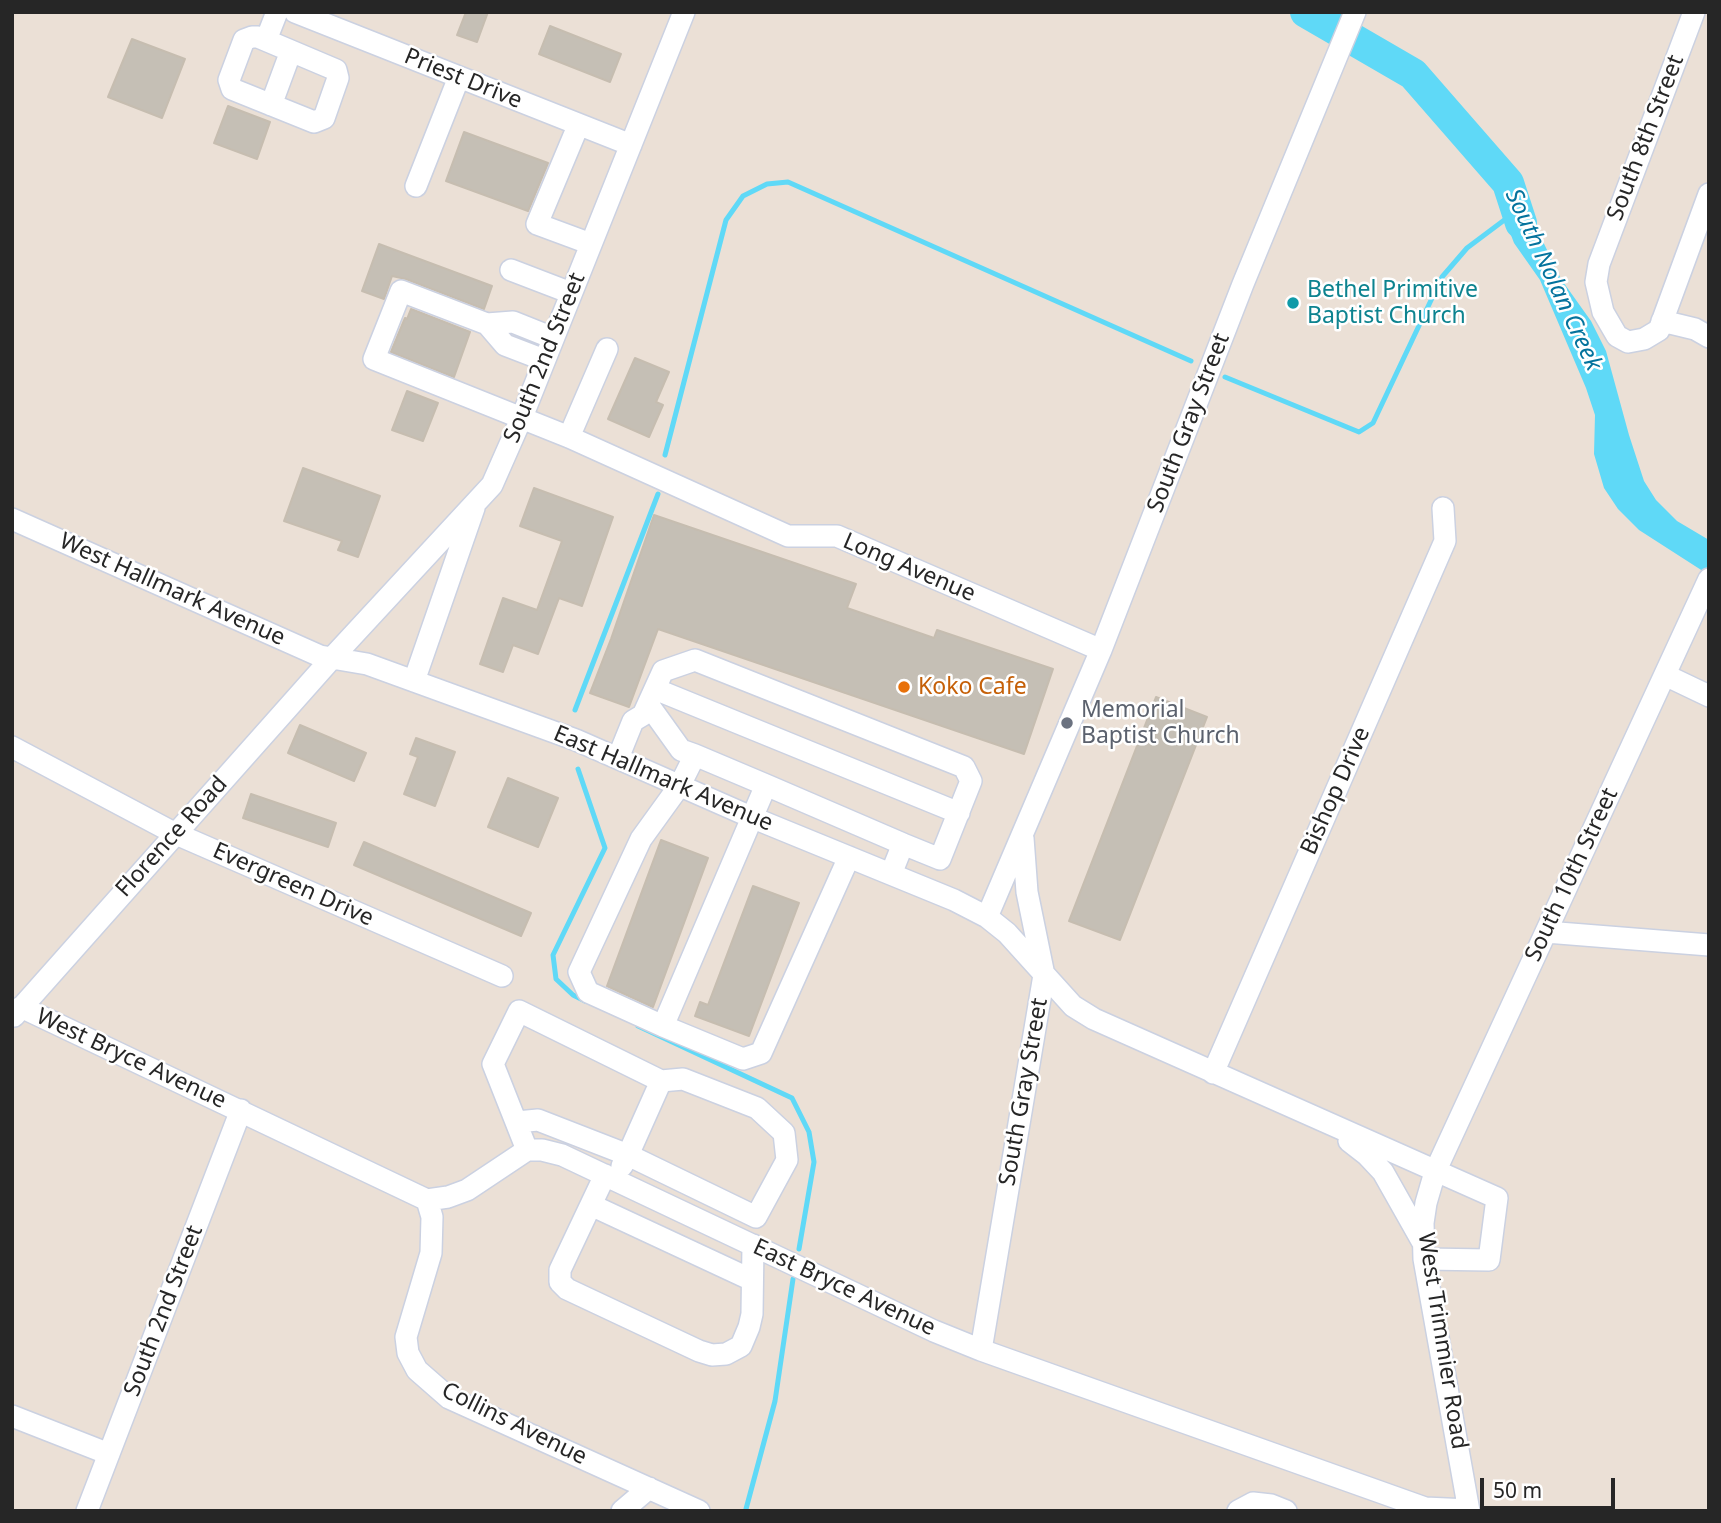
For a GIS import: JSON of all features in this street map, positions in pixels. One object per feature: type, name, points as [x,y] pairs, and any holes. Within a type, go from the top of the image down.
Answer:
[{"type":"street","points":[[266,40],[277,12]]},
{"type":"street","name":"Priest Drive","points":[[296,12],[631,145]]},
{"type":"street","name":"South 2nd Street","points":[[332,658],[492,485],[522,417],[684,12]]},
{"type":"street","name":"South Gray Street","points":[[987,917],[1101,650],[1243,284],[1355,12]]},
{"type":"street","name":"South 8th Street","points":[[1662,321],[1659,330],[1644,339],[1628,342],[1616,336],[1603,312],[1596,282],[1599,264],[1694,12]]},
{"type":"street","points":[[253,37],[266,40],[290,51],[336,70],[338,74],[324,118],[314,122],[232,89],[229,80],[244,40],[253,37]]},
{"type":"street","points":[[271,104],[290,51]]},
{"type":"street","points":[[415,186],[459,78]]},
{"type":"street","points":[[578,125],[537,224],[591,244]]},
{"type":"street","points":[[1709,194],[1662,321],[1695,329],[1709,337]]},
{"type":"street","points":[[511,270],[572,293]]},
{"type":"street","name":"Long Avenue","points":[[486,324],[401,291],[374,359],[569,437],[788,536],[837,536],[1101,650]]},
{"type":"street","points":[[486,324],[513,322],[553,338]]},
{"type":"street","points":[[486,324],[505,345],[544,360]]},
{"type":"street","points":[[569,437],[607,349]]},
{"type":"street","points":[[414,681],[477,500]]},
{"type":"street","name":"Bishop Drive","points":[[1213,1073],[1445,541],[1443,508]]},
{"type":"street","name":"West Hallmark Avenue","points":[[12,519],[320,656],[332,658]]},
{"type":"street","name":"South 10th Street","points":[[1435,1172],[1705,587]]},
{"type":"street","name":"East Hallmark Avenue","points":[[332,658],[367,664],[576,740],[751,817],[954,900],[987,917],[1007,933],[1073,1006],[1094,1019],[1325,1123]]},
{"type":"street","name":"Florence Road","points":[[17,1012],[332,658]]},
{"type":"street","points":[[618,758],[633,722],[643,715],[651,696],[663,671],[695,660],[964,767],[971,781],[940,859],[681,750],[651,696]]},
{"type":"street","points":[[1665,675],[1709,696]]},
{"type":"street","points":[[651,696],[959,813]]},
{"type":"street","name":"Evergreen Drive","points":[[12,747],[174,833],[502,976]]},
{"type":"street","points":[[695,755],[680,786],[641,839],[579,972],[589,992],[743,1059],[761,1054],[849,857]]},
{"type":"street","points":[[663,1026],[766,785]]},
{"type":"street","name":"South Gray Street","points":[[981,1350],[1044,975],[1027,892],[1023,834]]},
{"type":"street","points":[[891,874],[903,844]]},
{"type":"street","points":[[1546,932],[1709,945]]},
{"type":"street","points":[[241,1111],[427,1200],[448,1197],[467,1190],[527,1150],[493,1064],[519,1011],[661,1081],[683,1079],[757,1108],[784,1133],[787,1160],[756,1217],[748,1243],[752,1314],[741,1346],[726,1354],[699,1350],[561,1285],[560,1270],[591,1205],[628,1155],[661,1081]]},
{"type":"street","name":"West Bryce Avenue","points":[[17,1012],[241,1111]]},
{"type":"street","name":"South 2nd Street","points":[[89,1510],[241,1111]]},
{"type":"street","points":[[517,1122],[538,1121],[628,1155],[756,1217]]},
{"type":"street","points":[[1325,1123],[1497,1198],[1489,1260],[1424,1251],[1383,1172],[1367,1155],[1325,1123]]},
{"type":"street","name":"East Bryce Avenue","points":[[527,1150],[542,1150],[562,1155],[934,1331],[981,1350],[1405,1506],[1469,1510]]},
{"type":"street","name":"West Trimmier Road","points":[[1435,1172],[1426,1203],[1424,1251],[1469,1510]]},
{"type":"street","name":"Collins Avenue","points":[[427,1200],[432,1216],[431,1254],[406,1336],[408,1353],[417,1370],[449,1398],[699,1511]]},
{"type":"street","points":[[591,1205],[752,1280]]},
{"type":"street","points":[[12,1416],[109,1454]]},
{"type":"street","points":[[622,1511],[649,1488]]},
{"type":"street","points":[[1238,1511],[1253,1503],[1271,1505],[1286,1511]]},
{"type":"water","points":[[1508,183],[1521,196],[1561,279],[1591,321],[1606,351],[1644,481],[1656,500],[1677,521],[1709,540],[1709,575],[1639,530],[1618,509],[1604,488],[1594,454],[1595,415],[1586,388],[1540,280],[1514,243],[1501,209]]},
{"type":"building","points":[[466,12],[488,12],[477,42],[457,35]]},
{"type":"building","points":[[550,26],[621,54],[610,82],[539,54]]},
{"type":"building","points":[[132,39],[185,59],[162,118],[108,97]]},
{"type":"building","points":[[228,106],[270,122],[257,159],[214,143]]},
{"type":"building","points":[[464,132],[548,163],[528,211],[446,181]]},
{"type":"building","points":[[379,244],[492,286],[484,309],[392,276],[384,299],[362,291]]},
{"type":"building","points":[[411,309],[470,332],[454,377],[391,352]]},
{"type":"building","points":[[635,358],[669,372],[656,402],[663,405],[649,437],[608,419]]},
{"type":"building","points":[[407,391],[438,403],[423,441],[392,430]]},
{"type":"building","points":[[303,468],[380,496],[358,557],[338,550],[342,541],[284,521]]},
{"type":"building","points":[[534,488],[613,517],[582,606],[559,598],[538,654],[513,645],[503,672],[480,664],[503,598],[537,610],[562,541],[520,526]]},
{"type":"building","points":[[654,515],[856,584],[847,608],[934,638],[937,630],[1053,669],[1024,754],[658,629],[629,707],[590,693]]},
{"type":"building","points":[[1156,697],[1207,717],[1120,940],[1069,921]]},
{"type":"building","points":[[300,725],[366,753],[354,781],[288,753]]},
{"type":"building","points":[[416,738],[455,752],[435,806],[404,794],[418,757],[410,754]]},
{"type":"building","points":[[508,778],[558,798],[538,847],[488,827]]},
{"type":"building","points":[[251,794],[336,823],[328,847],[243,818]]},
{"type":"building","points":[[661,840],[708,858],[653,1007],[607,986]]},
{"type":"building","points":[[364,842],[531,913],[521,936],[354,865]]},
{"type":"building","points":[[753,886],[799,903],[749,1036],[695,1016],[700,1002],[708,1005]]},
{"type":"waterway","name":"South Nolan Creek","points":[[1306,12],[1413,74],[1508,183],[1521,223]]},
{"type":"waterway","points":[[665,455],[726,220],[743,196],[767,184],[788,182],[1191,361]]},
{"type":"waterway","points":[[1225,377],[1359,432],[1373,423],[1442,277],[1467,248],[1511,215]]},
{"type":"waterway","points":[[575,710],[658,494]]},
{"type":"waterway","points":[[578,769],[605,848],[553,955],[556,979],[573,995],[585,1001]]},
{"type":"waterway","points":[[638,1026],[792,1098],[809,1132],[814,1162],[799,1249]]},
{"type":"waterway","points":[[746,1509],[775,1401],[793,1279]]},
{"type":"place","name":"Bethel Primitive Baptist Church","points":[[1293,303]]},
{"type":"place","name":"Koko Cafe","points":[[904,687]]},
{"type":"place","name":"Memorial Baptist Church","points":[[1067,723]]}]
